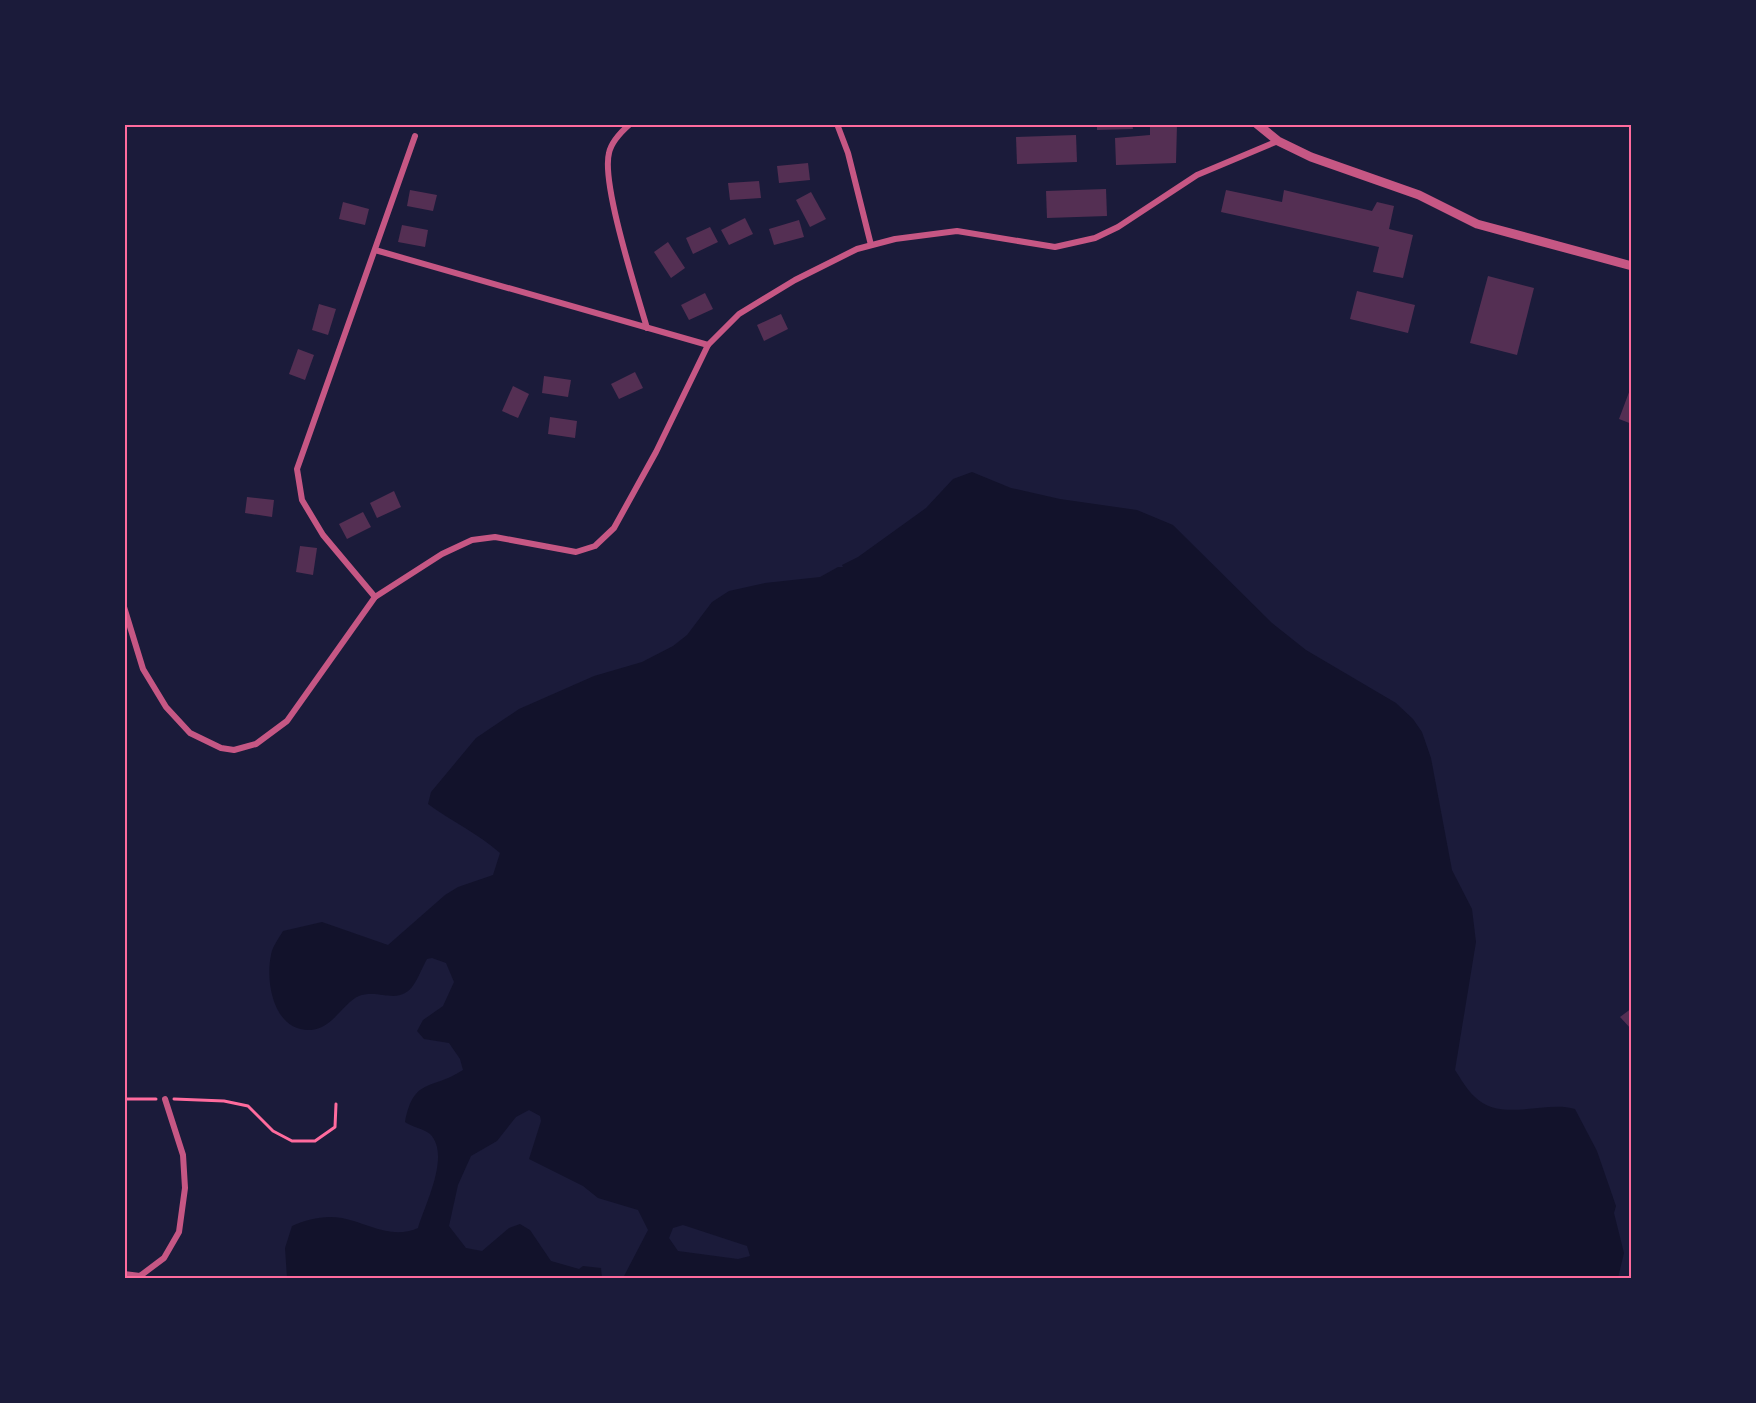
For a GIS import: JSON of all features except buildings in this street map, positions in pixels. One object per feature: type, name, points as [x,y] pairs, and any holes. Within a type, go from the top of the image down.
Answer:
[{"type":"street","points":[[630,124],[623,130],[609,153],[608,180],[646,328]]},
{"type":"street","points":[[837,124],[848,153],[871,245]]},
{"type":"street","points":[[1257,124],[1278,141],[1311,157],[1419,195],[1477,224],[1632,266]]},
{"type":"street","points":[[375,597],[323,535],[302,500],[297,469],[415,136]]},
{"type":"street","points":[[124,607],[143,669],[166,707],[190,733],[221,748],[234,750],[256,744],[287,721],[375,597],[442,554],[472,540],[495,537],[576,552],[595,546],[614,528],[656,452],[708,345],[739,314],[795,280],[856,249],[957,231],[1055,247],[1095,238],[1118,227],[1197,176],[1278,141]]},
{"type":"street","points":[[375,250],[708,345]]},
{"type":"street","points":[[124,1274],[140,1276],[164,1258],[179,1232],[185,1188],[183,1155],[165,1099]]},
{"type":"path","points":[[124,1099],[224,1101],[248,1106],[273,1131],[292,1141],[315,1141],[335,1127],[336,1104]]},
{"type":"shaded area","points":[[972,472],[1011,488],[1060,499],[1137,510],[1173,525],[1272,623],[1306,650],[1396,703],[1413,719],[1422,732],[1431,758],[1452,870],[1472,909],[1476,942],[1455,1070],[1475,1097],[1485,1105],[1497,1109],[1563,1107],[1575,1109],[1597,1151],[1616,1206],[1614,1213],[1624,1253],[1618,1278],[623,1278],[648,1230],[638,1210],[598,1198],[583,1186],[529,1159],[541,1121],[540,1116],[529,1110],[516,1117],[497,1141],[471,1156],[458,1185],[449,1226],[466,1248],[482,1251],[509,1228],[520,1224],[530,1230],[551,1261],[579,1269],[583,1266],[601,1268],[602,1278],[287,1278],[285,1248],[292,1226],[316,1218],[335,1217],[389,1231],[408,1231],[418,1228],[434,1180],[438,1154],[436,1143],[430,1134],[405,1122],[413,1098],[419,1091],[463,1070],[460,1059],[449,1043],[424,1039],[417,1031],[423,1020],[443,1006],[454,982],[446,963],[432,958],[427,959],[407,992],[393,996],[362,995],[353,999],[325,1025],[311,1030],[298,1028],[288,1023],[281,1015],[271,992],[269,966],[271,955],[283,931],[322,922],[388,945],[445,895],[458,887],[493,875],[500,853],[428,804],[431,792],[476,738],[519,709],[594,676],[642,662],[673,646],[687,635],[712,602],[729,591],[765,583],[820,577],[838,567],[843,567],[842,565],[858,557],[926,508],[953,479]],"holes":[[[683,1225],[747,1246],[750,1256],[738,1259],[678,1251],[669,1238],[673,1228]]]}]
